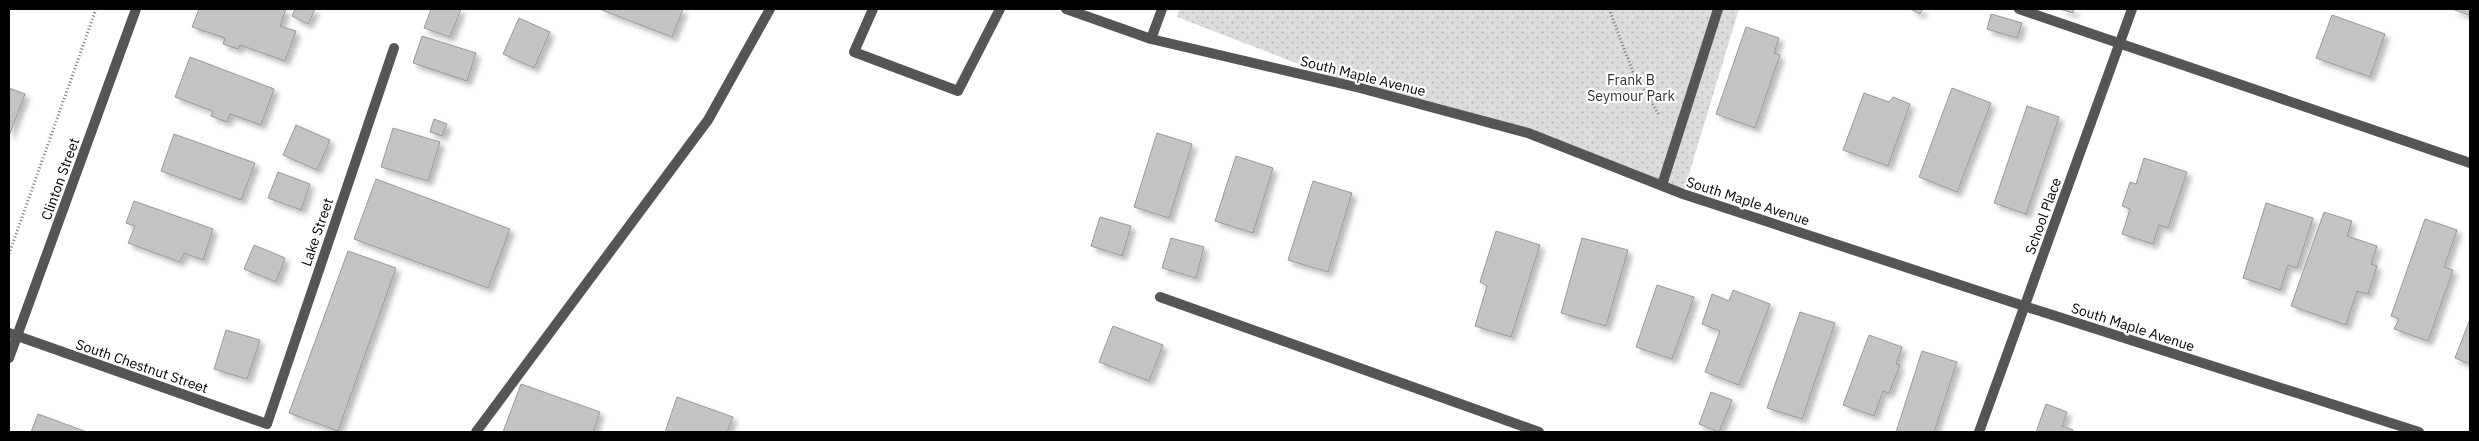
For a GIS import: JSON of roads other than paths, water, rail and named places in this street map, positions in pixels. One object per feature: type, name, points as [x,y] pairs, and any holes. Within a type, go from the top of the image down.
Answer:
[{"type":"street","name":"Clinton Street","points":[[9,358],[13,335],[136,9]]},
{"type":"street","points":[[476,432],[708,120],[770,9]]},
{"type":"street","points":[[872,9],[854,52],[958,91],[1000,9]]},
{"type":"street","name":"South Maple Avenue","points":[[1066,9],[1151,39],[1360,88],[1528,133],[1662,185],[2024,306],[2419,432]]},
{"type":"street","points":[[1151,39],[1162,9]]},
{"type":"street","points":[[1662,185],[1718,9]]},
{"type":"street","points":[[2019,9],[2470,162]]},
{"type":"street","name":"School Place","points":[[1979,432],[2132,9]]},
{"type":"street","name":"Lake Street","points":[[267,424],[394,48]]},
{"type":"street","points":[[1160,297],[1539,432]]},
{"type":"street","name":"South Chestnut Street","points":[[13,335],[267,424]]},
{"type":"park label","name":"Frank B Seymour Park","points":[[1631,88]]}]
